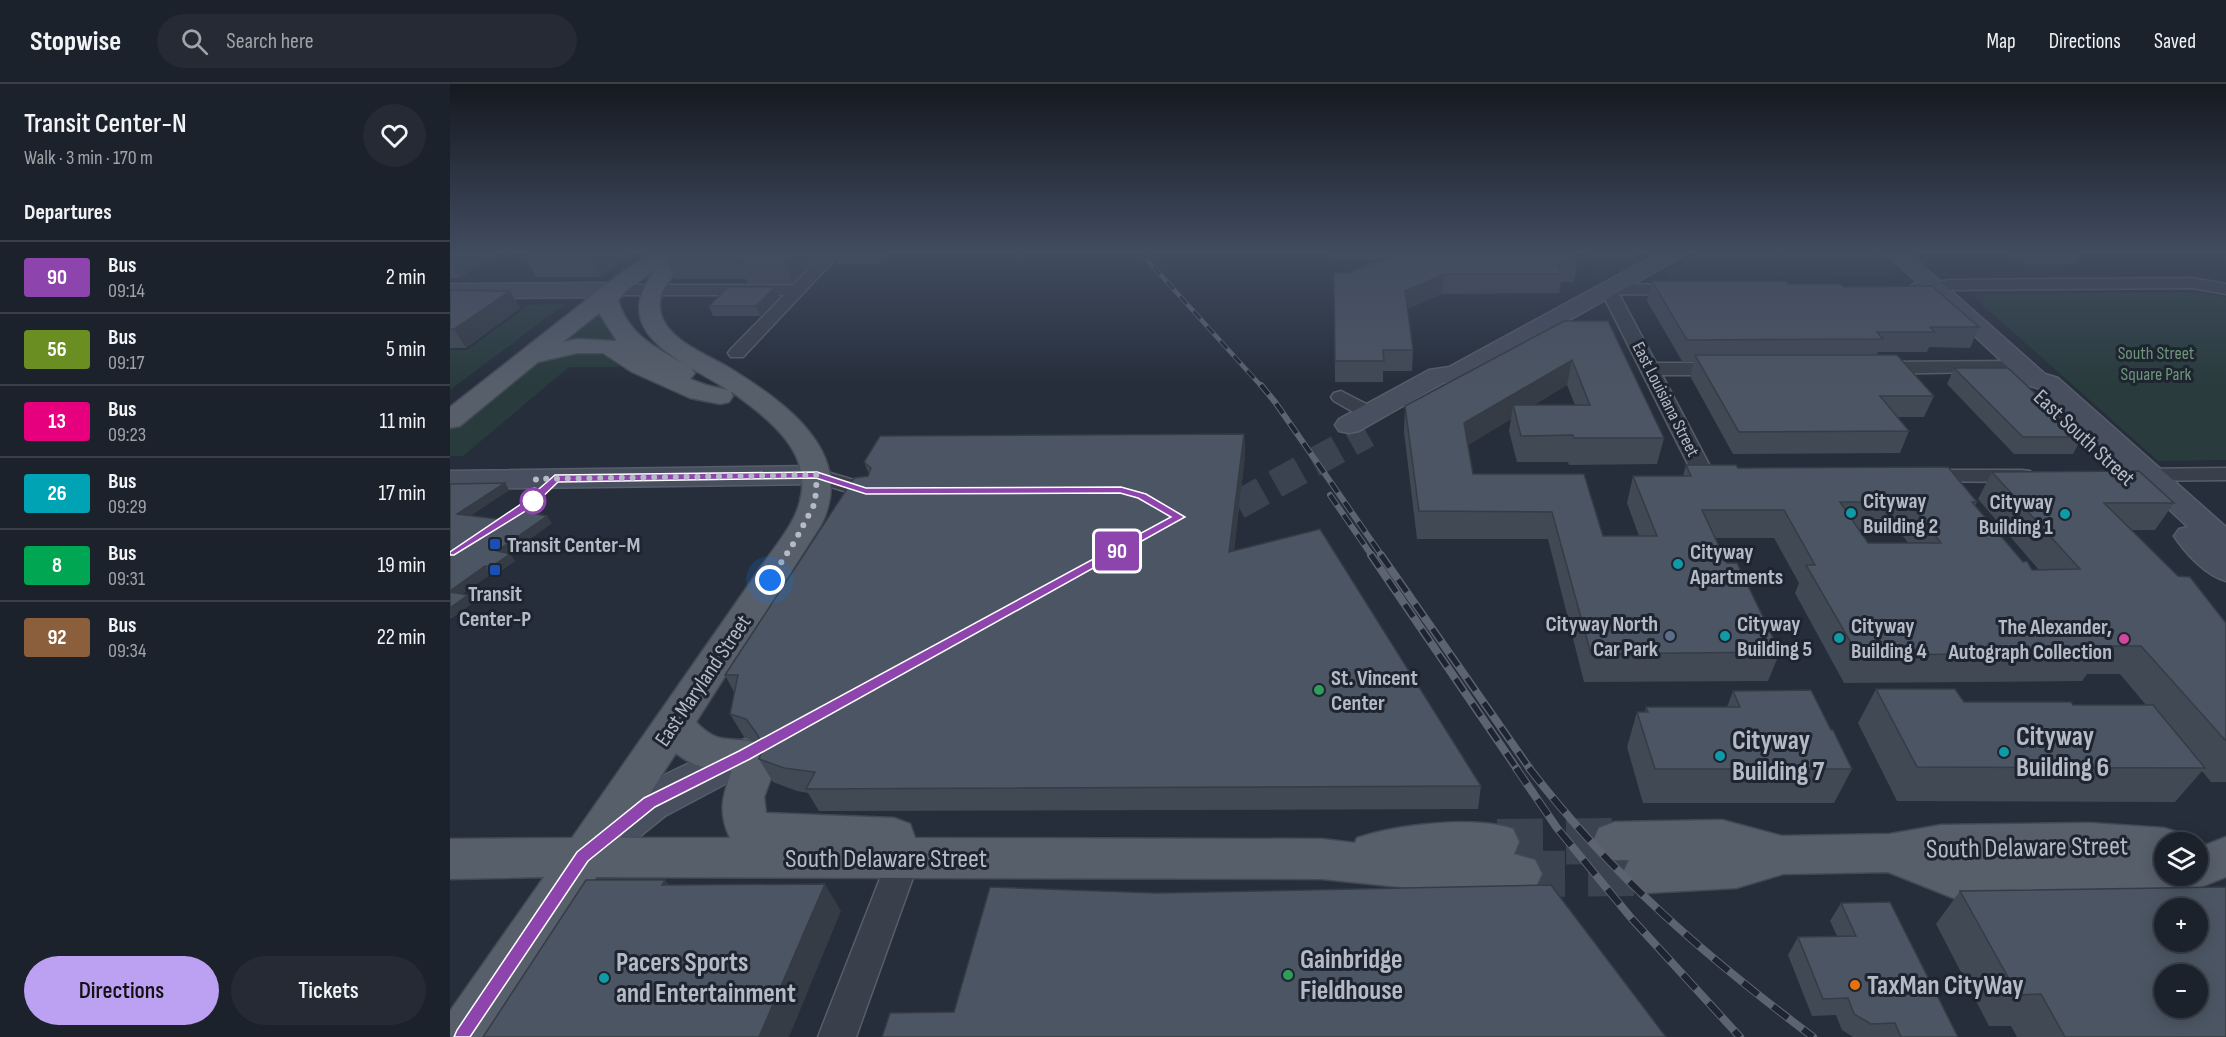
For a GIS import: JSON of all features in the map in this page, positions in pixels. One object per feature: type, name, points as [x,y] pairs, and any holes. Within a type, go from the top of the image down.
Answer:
[{"type":"main road","points":[[450,420],[608,296]]},
{"type":"main road","points":[[609,296],[606,299],[608,308],[636,347],[710,387],[720,396]]},
{"type":"main road","name":"East Maryland Street","points":[[463,1037],[795,541],[815,503],[817,475],[810,453],[784,418],[674,346],[660,334],[648,312],[650,296]]},
{"type":"main road","points":[[1362,424],[1456,382],[1454,375],[1595,296]]},
{"type":"main road","name":"East South Street","points":[[1945,296],[2028,373],[2049,383],[2130,475],[2226,570]]},
{"type":"main road","points":[[529,359],[570,347],[603,346],[618,351],[641,367],[699,392],[720,396],[784,418]]},
{"type":"main road","points":[[450,480],[817,475]]},
{"type":"main road","name":"East South Street","points":[[2130,475],[2226,544]]},
{"type":"main road","points":[[674,723],[691,745],[700,750],[749,762]]},
{"type":"main road","points":[[583,856],[749,762]]},
{"type":"main road","points":[[749,762],[742,805],[746,825],[755,831],[879,835],[995,850],[1023,858]]},
{"type":"main road","name":"South Delaware Street","points":[[1616,841],[1722,839],[1783,855]]},
{"type":"main road","name":"South Delaware Street","points":[[1646,873],[1736,868],[1783,855],[1890,853],[1941,844],[2090,842],[2154,846]]},
{"type":"main road","name":"South Delaware Street","points":[[1890,853],[1956,879],[2154,877]]},
{"type":"main road","points":[[2208,854],[2226,857]]},
{"type":"main road","name":"South Delaware Street","points":[[453,863],[583,856],[1322,859],[1429,870],[1508,858]]},
{"type":"main road","points":[[2208,864],[2226,857]]},
{"type":"street","points":[[737,353],[792,296]]},
{"type":"street","name":"East Louisiana Street","points":[[1612,296],[1706,478],[1741,478]]},
{"type":"street","points":[[1858,368],[2028,373]]},
{"type":"street","points":[[1650,369],[1743,369]]},
{"type":"street","points":[[1341,398],[1362,424]]},
{"type":"street","points":[[2130,475],[2226,474]]},
{"type":"street","points":[[817,475],[866,491]]},
{"type":"street","points":[[1902,477],[2047,476]]},
{"type":"street","points":[[837,1037],[925,858]]},
{"type":"green space","name":"South Street Square Park","points":[[1975,296],[2226,297],[2226,460],[2158,461]]},
{"type":"green space","points":[[565,304],[450,390],[450,350],[467,350],[529,305]]},
{"type":"green space","points":[[599,312],[616,340],[596,353],[608,357],[620,367],[569,367],[463,456],[450,456],[450,430]]},
{"type":"building","points":[[450,296],[502,296],[454,329],[450,329]]},
{"type":"building","points":[[719,296],[766,296],[756,306],[709,306]]},
{"type":"building","points":[[1334,296],[1406,296],[1413,350],[1383,350],[1384,361],[1335,361]]},
{"type":"building","points":[[1661,296],[1944,296],[1979,327],[1930,327],[1935,332],[1877,332],[1883,339],[1687,340]]},
{"type":"building","points":[[1564,321],[1608,321],[1664,438],[1521,436],[1513,405],[1590,405],[1572,360],[1464,423],[1473,474],[1584,474],[1603,536],[1657,536],[1633,476],[1691,476],[1686,465],[1736,465],[1738,468],[1948,467],[1977,502],[1972,502],[2023,562],[2027,561],[2032,570],[2080,569],[1992,472],[2139,471],[2174,503],[2104,503],[2178,576],[2190,577],[2226,623],[2226,741],[2141,646],[2097,646],[2102,653],[1858,655],[1806,565],[1815,565],[1784,510],[1702,510],[1727,563],[1737,563],[1780,652],[1591,654],[1552,512],[1419,511],[1405,406]],"holes":[[[1840,502],[1910,502],[1941,543],[1868,543]]]},
{"type":"building","points":[[1695,355],[1897,355],[1934,396],[1880,396],[1909,431],[1739,432]]},
{"type":"building","points":[[1954,368],[2008,368],[2082,437],[2023,437]]},
{"type":"building","points":[[1244,434],[1229,552],[1320,529],[1481,786],[806,789],[815,772],[784,768],[759,759],[763,746],[757,734],[746,719],[730,714],[738,675],[725,675],[854,478],[868,476],[871,468],[864,462],[880,436]]},
{"type":"building","points":[[505,483],[457,514],[506,520],[520,511],[547,516],[497,551],[510,554],[491,567],[485,566],[450,591],[450,484]]},
{"type":"building","points":[[450,592],[468,595],[450,608]]},
{"type":"building","points":[[1876,689],[1955,689],[1964,702],[2153,705],[2205,768],[1917,767]]},
{"type":"building","points":[[1811,690],[1852,769],[1655,769],[1637,712],[1648,712],[1646,707],[1740,707],[1733,691]]},
{"type":"building","points":[[586,880],[665,880],[662,885],[825,884],[759,1037],[483,1037]]},
{"type":"building","name":"Gainbridge Fieldhouse","points":[[1551,885],[1666,1037],[882,1037],[890,1013],[954,1012],[990,887],[1157,893]]},
{"type":"building","points":[[2226,887],[2226,1037],[2065,1037],[2041,994],[2018,995],[1960,891]]},
{"type":"building","name":"TaxMan CityWay","points":[[1890,902],[1958,1037],[1901,1037],[1895,1023],[1871,1024],[1854,1014],[1848,998],[1823,999],[1798,937],[1856,936],[1841,903]]},
{"type":"tunnel","points":[[1200,526],[1367,433]]},
{"type":"tunnel","points":[[1497,842],[1615,841]]},
{"type":"tunnel","points":[[1519,874],[1646,873]]},
{"type":"railway","points":[[1180,296],[1262,387]]},
{"type":"railway","points":[[1261,385],[1382,556]]},
{"type":"railway","points":[[1330,495],[1372,556]]},
{"type":"railway","points":[[1371,555],[1517,769]]},
{"type":"railway","points":[[1381,555],[1530,769]]},
{"type":"railway","points":[[1516,768],[1557,828],[1632,919],[1740,1037]]},
{"type":"railway","points":[[1529,768],[1561,808],[1627,880],[1697,944],[1813,1037]]},
{"type":"bus line","name":"90","points":[[450,552],[528,504],[555,478],[817,475],[866,491],[1121,490],[1142,496],[1179,517],[745,755],[650,803],[583,856],[463,1037]]},
{"type":"place","name":"Cityway Building 2","points":[[1851,513]]},
{"type":"place","name":"Cityway Building 1","points":[[2065,514]]},
{"type":"place","name":"Transit Center-M","points":[[495,544]]},
{"type":"place","name":"Cityway Apartments","points":[[1678,564]]},
{"type":"place","name":"Transit Center-P","points":[[495,570]]},
{"type":"place","name":"Cityway North Car Park","points":[[1670,636]]},
{"type":"place","name":"Cityway Building 5","points":[[1725,636]]},
{"type":"place","name":"Cityway Building 4","points":[[1839,638]]},
{"type":"place","name":"The Alexander, Autograph Collection","points":[[2124,639]]},
{"type":"place","name":"St. Vincent Center","points":[[1319,690]]},
{"type":"place","name":"Cityway Building 6","points":[[2004,752]]},
{"type":"place","name":"Cityway Building 7","points":[[1720,756]]},
{"type":"place","name":"Gainbridge Fieldhouse","points":[[1288,975]]},
{"type":"place","name":"Pacers Sports and Entertainment","points":[[604,978]]},
{"type":"place","name":"TaxMan CityWay","points":[[1855,985]]},
{"type":"route","points":[[533,501],[536,479],[817,475],[815,503],[795,541],[770,580]]}]
